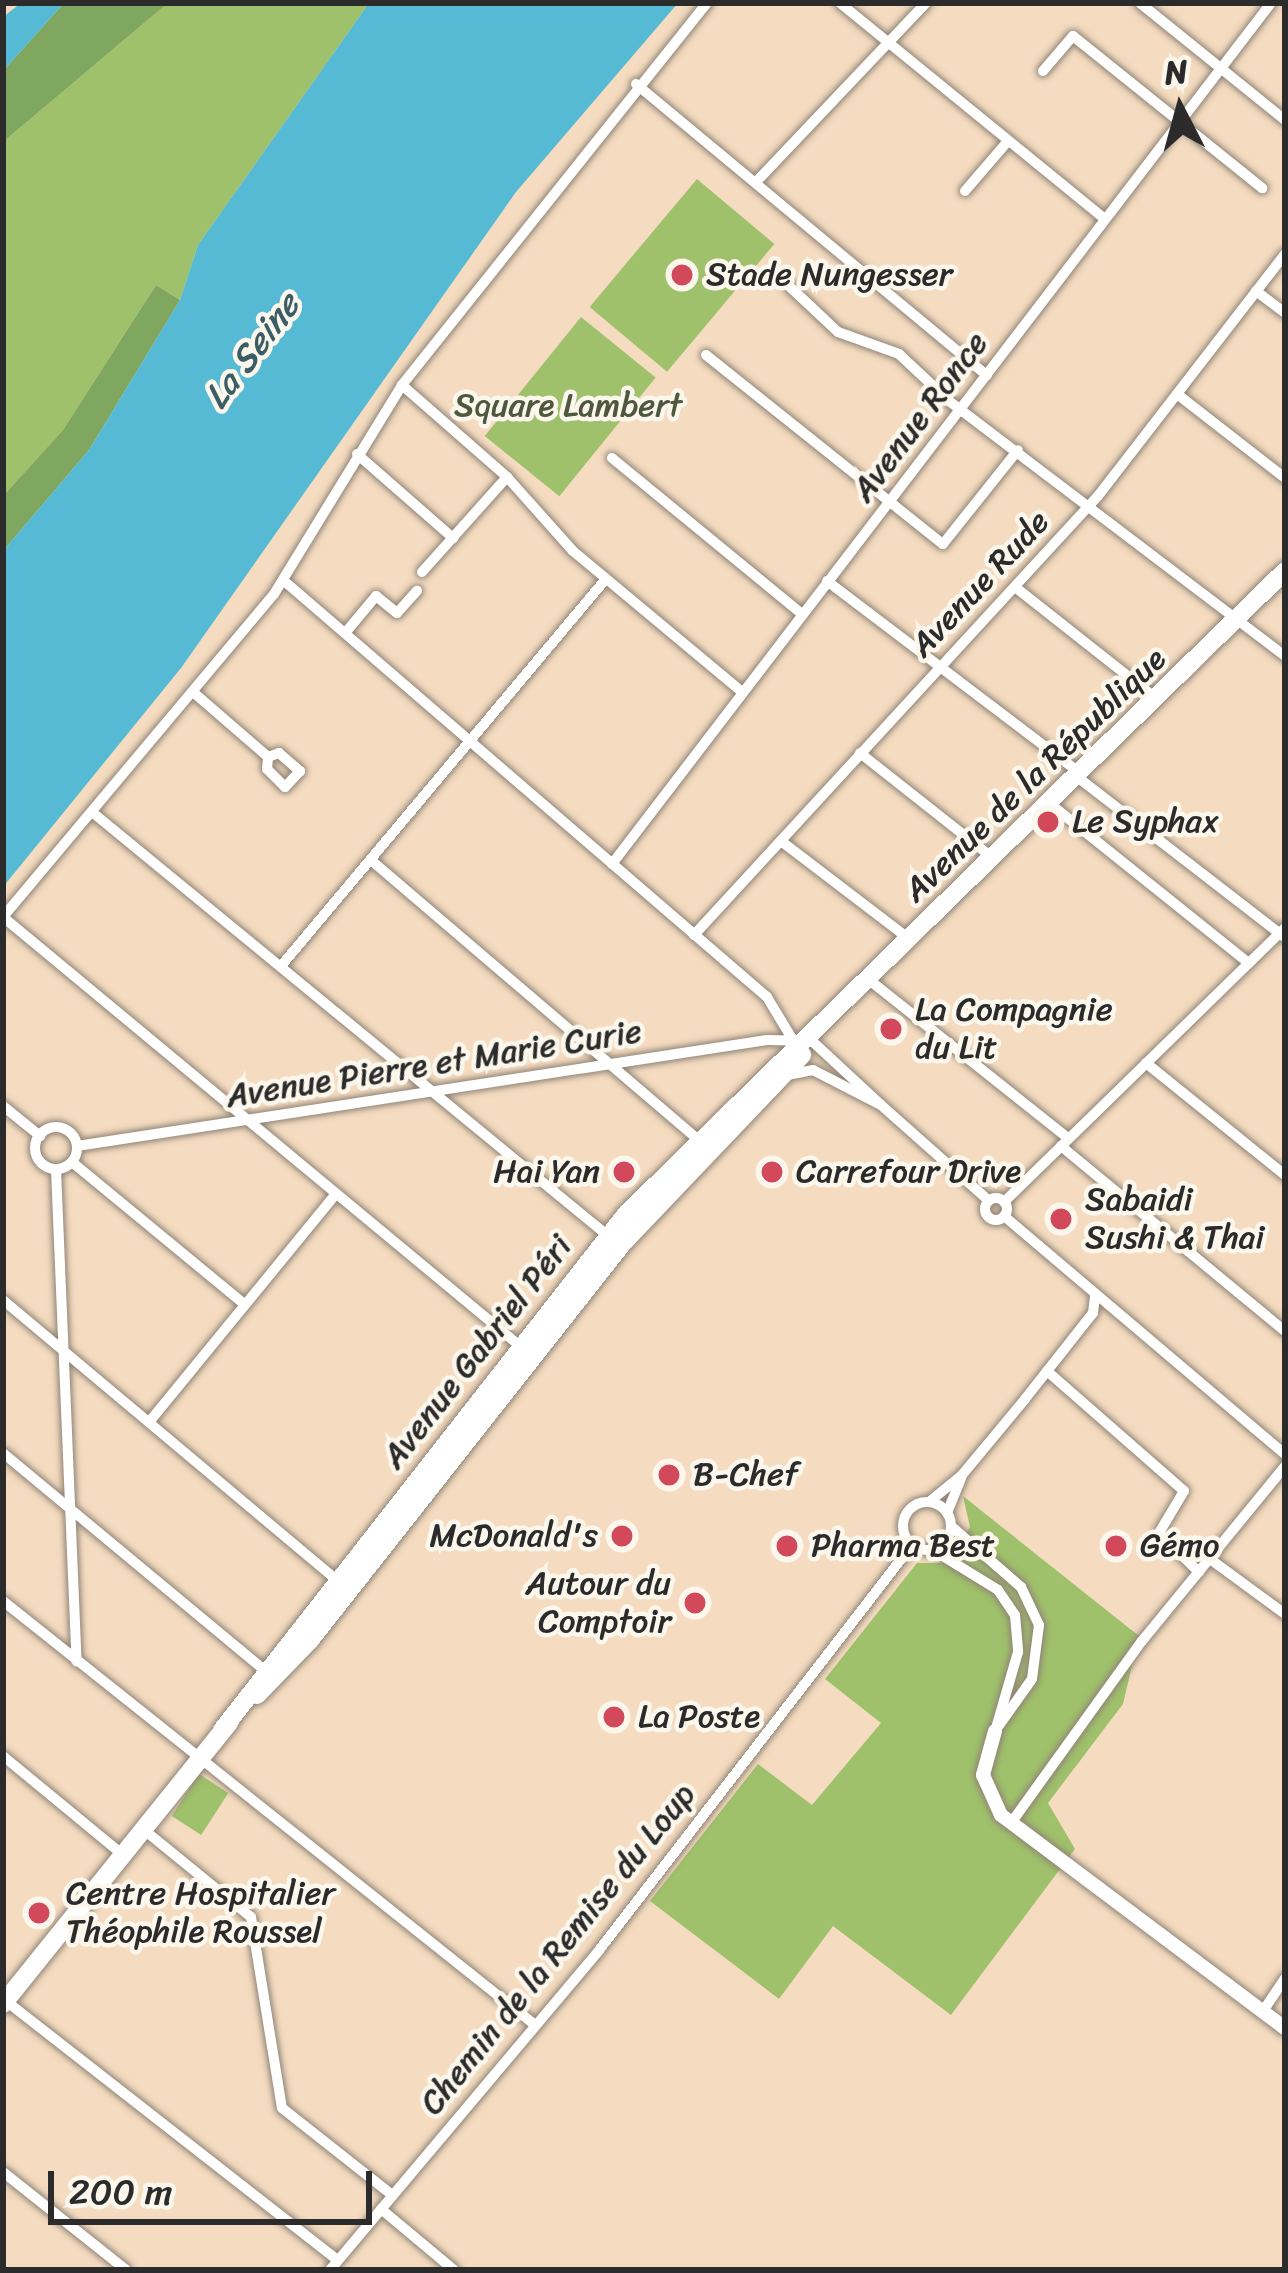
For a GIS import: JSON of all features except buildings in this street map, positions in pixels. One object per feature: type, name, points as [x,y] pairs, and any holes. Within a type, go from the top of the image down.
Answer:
[{"type":"main road","name":"Avenue de la République","points":[[803,1041],[1285,571]]},
{"type":"main road","name":"Avenue Gabriel Péri","points":[[4,2002],[198,1758],[311,1639],[623,1243],[787,1076],[803,1041]]},
{"type":"main road","name":"Avenue Gabriel Péri","points":[[222,1730],[264,1670],[607,1235],[803,1041]]},
{"type":"street","points":[[520,1346],[3,917],[283,580],[402,385],[636,84],[707,3]]},
{"type":"street","points":[[840,3],[1104,218]]},
{"type":"street","points":[[757,181],[926,3]]},
{"type":"street","points":[[1140,3],[1285,120]]},
{"type":"street","name":"Avenue Ronce","points":[[612,864],[1271,3]]},
{"type":"street","points":[[1043,71],[1073,36],[1262,188]]},
{"type":"street","points":[[636,84],[986,374]]},
{"type":"street","points":[[965,191],[1008,141]]},
{"type":"street","name":"Avenue Rude","points":[[694,934],[1090,505],[1285,254]]},
{"type":"street","points":[[789,286],[838,332],[899,354],[1285,656]]},
{"type":"street","points":[[1256,291],[1285,313]]},
{"type":"street","points":[[706,356],[943,544],[1018,450]]},
{"type":"street","points":[[402,385],[507,477],[605,580],[742,692]]},
{"type":"street","points":[[1177,394],[1285,478]]},
{"type":"street","points":[[357,454],[452,538]]},
{"type":"street","points":[[612,458],[802,614]]},
{"type":"street","points":[[422,572],[507,477]]},
{"type":"street","points":[[283,580],[780,1010],[803,1041],[989,1201],[1004,1202]]},
{"type":"street","points":[[281,966],[605,580]]},
{"type":"street","points":[[827,581],[1283,933],[1004,1202],[1004,1216]]},
{"type":"street","points":[[1016,587],[1156,699]]},
{"type":"street","points":[[346,632],[376,596],[397,613],[417,591]]},
{"type":"street","points":[[193,692],[268,757]]},
{"type":"street","points":[[860,753],[993,858]]},
{"type":"street","points":[[1048,803],[1249,963]]},
{"type":"street","points":[[92,812],[607,1235]]},
{"type":"street","points":[[781,841],[908,939]]},
{"type":"street","points":[[372,861],[701,1142]]},
{"type":"street","points":[[868,979],[1285,1331]]},
{"type":"street","points":[[767,1040],[780,1010]]},
{"type":"street","name":"Avenue Pierre et Marie Curie","points":[[77,1146],[767,1040],[803,1041]]},
{"type":"street","points":[[1146,1063],[1285,1175]]},
{"type":"street","points":[[787,1076],[813,1070],[880,1105]]},
{"type":"street","points":[[3,1106],[40,1136]]},
{"type":"street","points":[[40,1136],[63,1129],[77,1146],[72,1162],[56,1170]]},
{"type":"street","points":[[40,1136],[38,1160],[56,1170]]},
{"type":"street","points":[[72,1162],[244,1304]]},
{"type":"street","points":[[56,1170],[77,1662]]},
{"type":"street","points":[[150,1421],[336,1193]]},
{"type":"street","points":[[989,1201],[989,1216],[1004,1216],[1095,1297],[1120,1309],[1285,1454]]},
{"type":"street","points":[[1095,1297],[1093,1313],[962,1475],[904,1516],[912,1545],[933,1550],[998,1590],[1015,1615],[1018,1652],[983,1764],[985,1787],[1011,1823],[1285,2028]]},
{"type":"street","points":[[3,1300],[337,1580]]},
{"type":"street","points":[[1047,1371],[1184,1491],[1157,1527],[1199,1572]]},
{"type":"street","points":[[3,1453],[264,1670]]},
{"type":"street","points":[[1011,1823],[1199,1572],[1285,1466]]},
{"type":"street","points":[[962,1475],[947,1513],[951,1526],[1021,1587],[1040,1625],[1032,1679],[995,1731]]},
{"type":"street","points":[[929,1502],[947,1513]]},
{"type":"street","points":[[933,1550],[951,1526]]},
{"type":"street","name":"Chemin de la Remise du Loup","points":[[334,2265],[535,2025],[912,1545]]},
{"type":"street","points":[[1210,1559],[1285,1614]]},
{"type":"street","points":[[3,1601],[535,2025]]},
{"type":"street","points":[[3,1756],[122,1854]]},
{"type":"street","points":[[143,1829],[251,1917],[282,2108],[392,2195]]},
{"type":"street","points":[[1263,2012],[1285,1978]]},
{"type":"street","points":[[4,2002],[334,2265]]},
{"type":"street","points":[[3,2172],[126,2270]]},
{"type":"street","points":[[381,2209],[454,2270]]},
{"type":"green space","points":[[64,3],[168,3],[3,142],[3,71]]},
{"type":"green space","points":[[168,3],[369,3],[198,245],[180,300],[156,285],[63,430],[3,496],[3,142]]},
{"type":"green space","name":"Stade Nungesser","points":[[697,179],[774,244],[667,372],[590,307]]},
{"type":"green space","points":[[156,285],[180,300],[89,450],[3,551],[3,496],[63,430]]},
{"type":"green space","name":"Square Lambert","points":[[581,317],[656,377],[559,496],[485,436]]},
{"type":"green space","points":[[963,1496],[1139,1636],[1123,1704],[1048,1803],[1075,1849],[951,2015],[833,1926],[779,1999],[650,1901],[758,1764],[812,1805],[881,1723],[825,1679],[917,1563],[945,1563],[970,1527]]},
{"type":"green space","points":[[199,1774],[228,1793],[201,1835],[172,1816]]},
{"type":"water","points":[[21,3],[64,3],[3,71],[3,17]]},
{"type":"water","name":"La Seine","points":[[369,3],[678,3],[516,192],[181,668],[3,887],[3,551],[89,450],[180,300],[198,245]]},
{"type":"place","name":"Stade Nungesser","points":[[682,275]]},
{"type":"place","name":"Le Syphax","points":[[1048,822]]},
{"type":"place","name":"La Compagnie du Lit","points":[[891,1029]]},
{"type":"place","name":"Hai Yan","points":[[624,1172]]},
{"type":"place","name":"Carrefour Drive","points":[[772,1172]]},
{"type":"place","name":"Sabaidi Sushi & Thai","points":[[1061,1219]]},
{"type":"place","name":"B-Chef","points":[[669,1475]]},
{"type":"place","name":"McDonald's","points":[[622,1536]]},
{"type":"place","name":"Pharma Best","points":[[787,1546]]},
{"type":"place","name":"Gémo","points":[[1116,1546]]},
{"type":"place","name":"Autour du Comptoir","points":[[695,1603]]},
{"type":"place","name":"La Poste","points":[[614,1717]]},
{"type":"place","name":"Centre Hospitalier Théophile Roussel","points":[[39,1913]]}]
